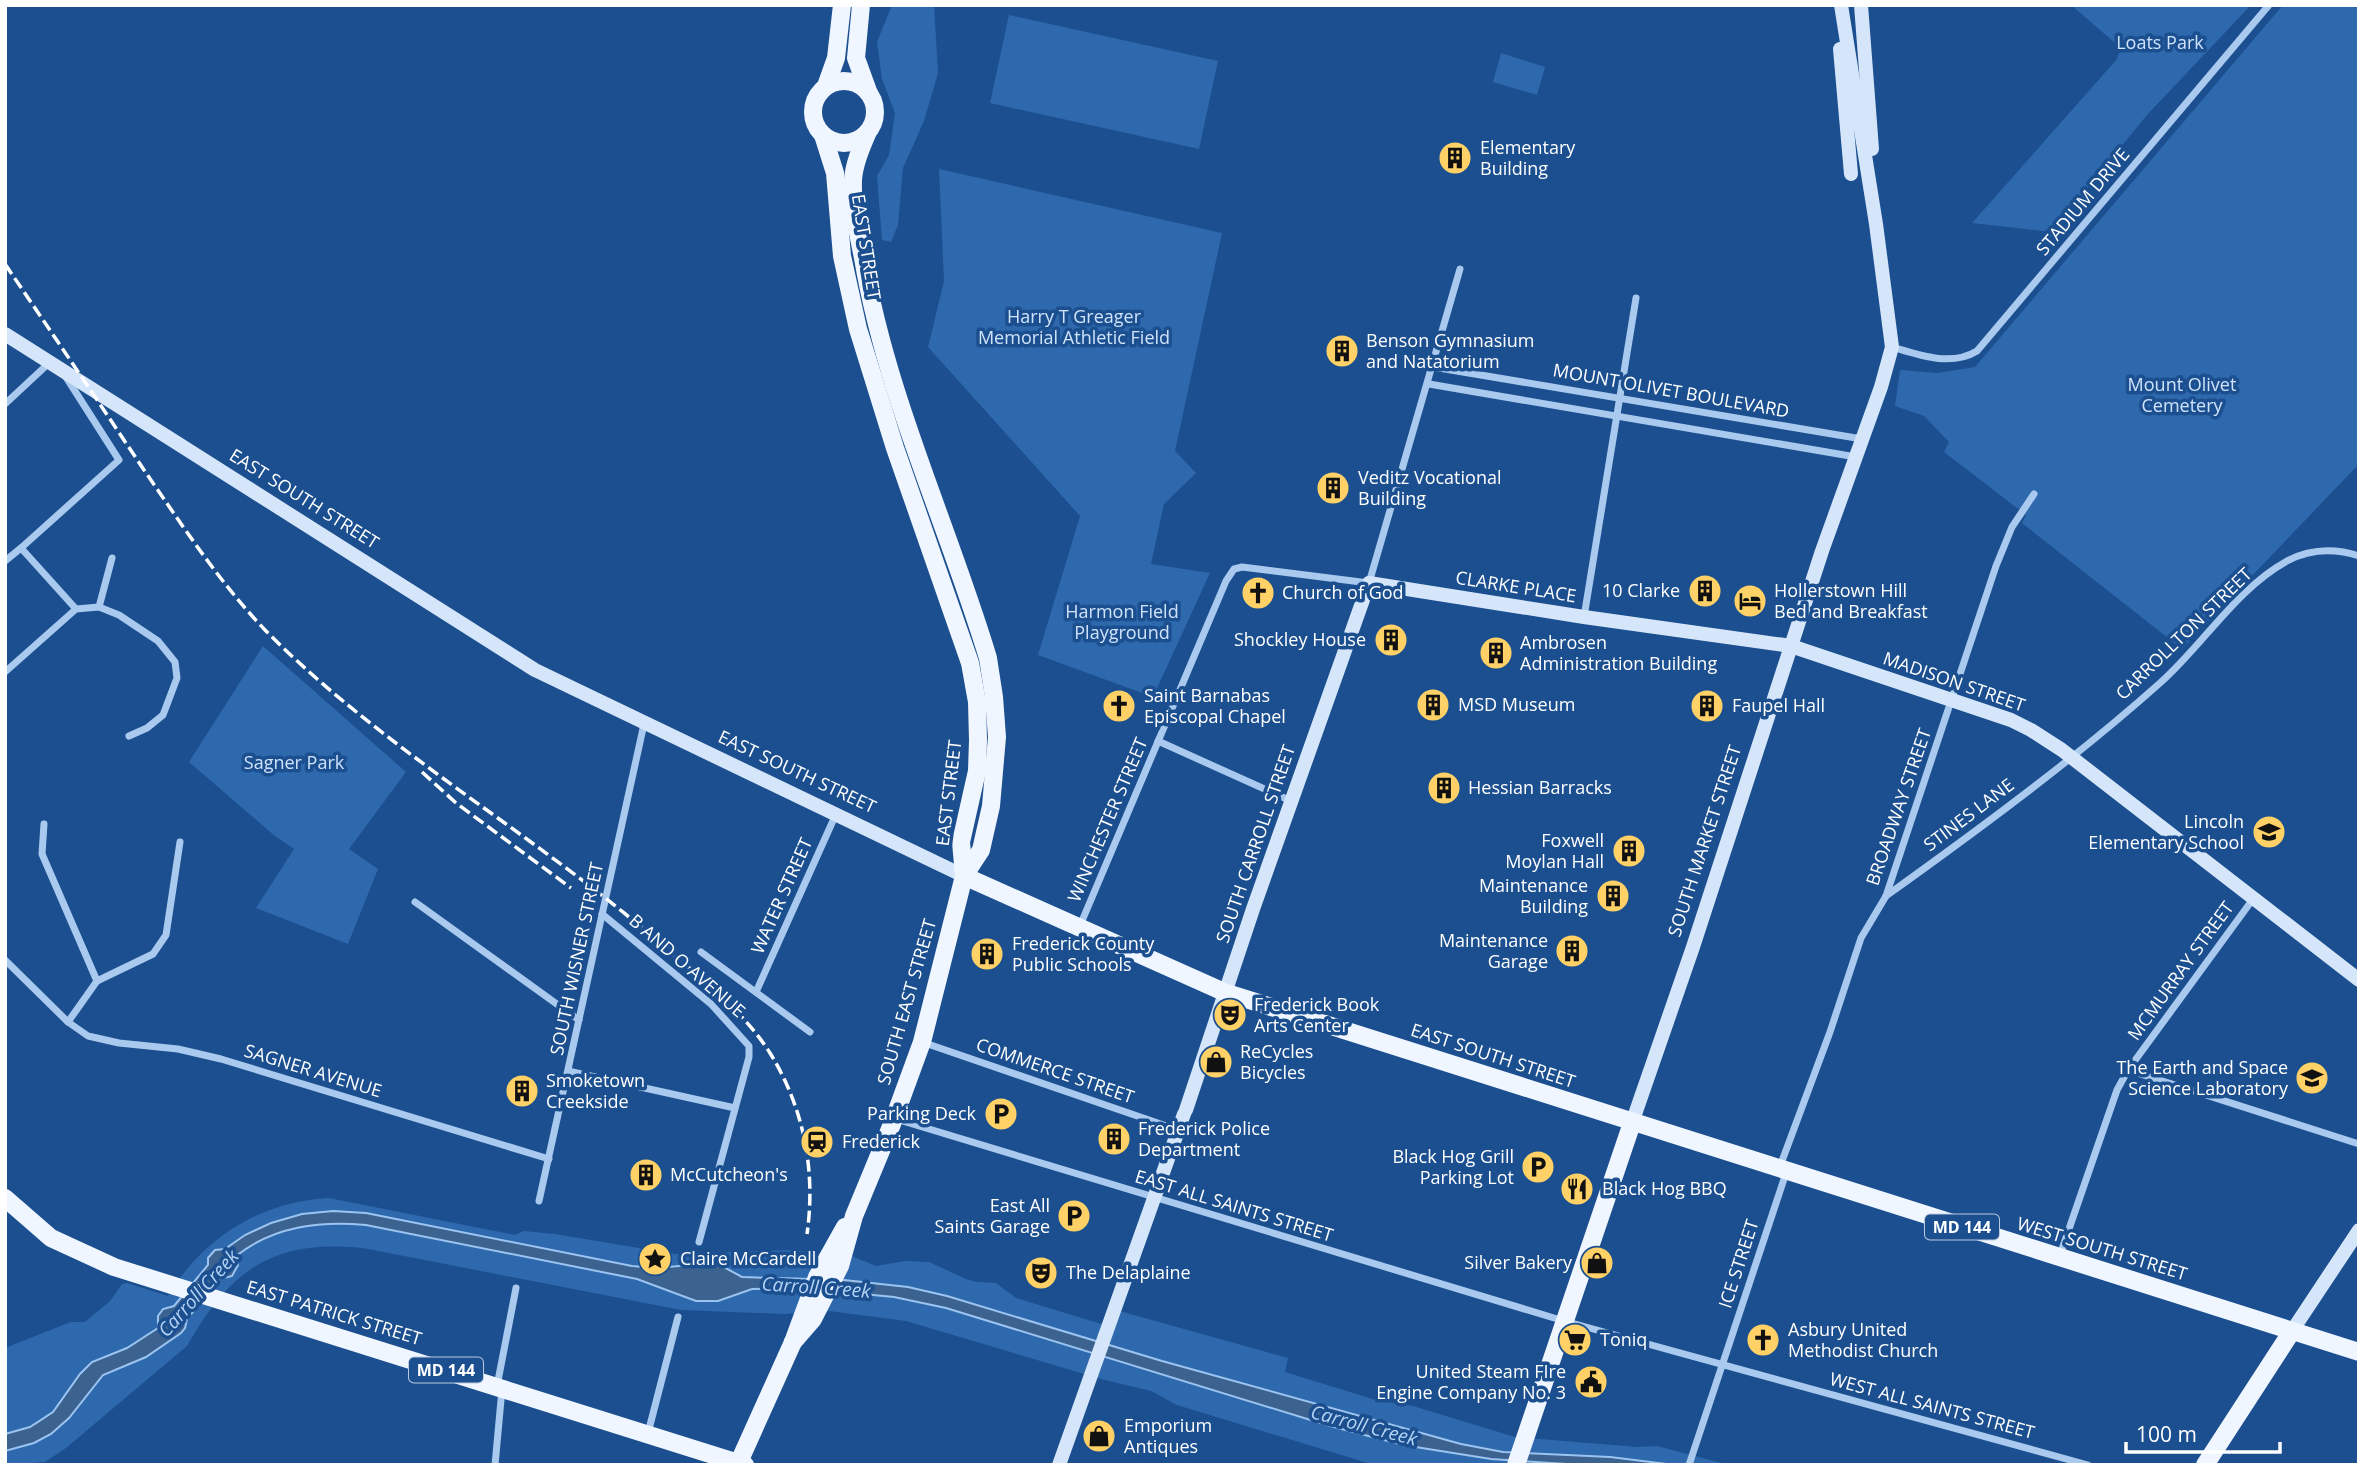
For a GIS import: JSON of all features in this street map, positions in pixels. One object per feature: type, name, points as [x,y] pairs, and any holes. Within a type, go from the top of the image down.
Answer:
[{"type":"main road","points":[[842,5],[836,58],[826,86],[818,94],[813,107],[814,119],[823,135],[836,142],[848,143],[867,134],[875,120],[876,111],[856,58],[861,5]]},
{"type":"main road","points":[[1841,5],[1840,52],[1851,173]]},
{"type":"main road","name":"SOUTH MARKET STREET","points":[[1518,1458],[1693,947],[1892,347],[1876,224],[1841,5]]},
{"type":"main road","name":"SOUTH MARKET STREET","points":[[1861,5],[1869,88],[1876,224]]},
{"type":"main road","points":[[826,86],[844,80],[858,83],[868,91]]},
{"type":"main road","name":"EAST STREET","points":[[867,134],[853,178],[855,213],[867,285],[895,386],[988,658],[994,697],[996,748],[990,806],[981,850],[964,876]]},
{"type":"main road","name":"EAST STREET","points":[[823,135],[835,173],[842,256],[858,329],[895,449],[970,663],[977,702],[978,740],[976,771],[961,842],[964,876]]},
{"type":"main road","name":"EAST SOUTH STREET","points":[[5,334],[535,670],[645,724],[964,876],[1224,992],[1632,1123]]},
{"type":"main road","name":"CLARKE PLACE","points":[[1369,583],[1791,646]]},
{"type":"main road","name":"SOUTH CARROLL STREET","points":[[1059,1465],[1179,1130],[1224,992],[1369,583]]},
{"type":"main road","name":"MADISON STREET","points":[[1791,646],[2021,724],[2042,736],[2359,980]]},
{"type":"main road","name":"SOUTH EAST STREET","points":[[741,1464],[793,1342],[813,1318],[839,1234],[854,1216],[894,1119],[922,1042],[964,876]]},
{"type":"main road","name":"WEST SOUTH STREET","points":[[1632,1123],[2359,1352]]},
{"type":"main road","name":"EAST PATRICK STREET","points":[[5,1198],[37,1228],[68,1247],[114,1267],[741,1464]]},
{"type":"main road","points":[[2206,1465],[2359,1230]]},
{"type":"street","name":"STADIUM DRIVE","points":[[1892,347],[1911,355],[1948,359],[1965,358],[1977,351],[2269,5]]},
{"type":"street","name":"SOUTH CARROLL STREET","points":[[1369,583],[1429,384],[1460,269]]},
{"type":"street","points":[[1584,617],[1636,298]]},
{"type":"street","points":[[5,404],[50,362]]},
{"type":"street","name":"MOUNT OLIVET BOULEVARD","points":[[1433,367],[1862,439]]},
{"type":"street","points":[[5,561],[119,460],[62,371]]},
{"type":"street","name":"MOUNT OLIVET BOULEVARD","points":[[1429,384],[1856,457]]},
{"type":"street","name":"BROADWAY STREET","points":[[1783,1171],[1861,938],[1886,896],[1996,566],[2012,527],[2034,494]]},
{"type":"street","points":[[21,548],[75,609]]},
{"type":"street","name":"CARROLLTON STREET","points":[[2071,757],[2163,681],[2252,587],[2285,562],[2306,553],[2327,550],[2359,556]]},
{"type":"street","points":[[99,607],[112,558]]},
{"type":"street","name":"CLARKE PLACE","points":[[1234,569],[1242,567],[1369,583]]},
{"type":"street","name":"WINCHESTER STREET","points":[[1079,929],[1226,581],[1234,569]]},
{"type":"street","points":[[5,672],[75,609],[99,607],[119,615],[158,641],[175,662],[177,678],[163,715],[147,728],[129,736]]},
{"type":"street","name":"SOUTH WISNER STREET","points":[[539,1201],[645,724]]},
{"type":"street","points":[[1158,741],[1292,801]]},
{"type":"street","name":"STINES LANE","points":[[1886,896],[2071,757]]},
{"type":"street","name":"WATER STREET","points":[[756,992],[836,814]]},
{"type":"street","points":[[44,824],[42,854],[97,981]]},
{"type":"street","points":[[68,1022],[97,981],[153,954],[166,935],[180,842]]},
{"type":"street","name":"MCMURRAY STREET","points":[[2059,1258],[2117,1090],[2128,1070],[2253,899]]},
{"type":"street","points":[[415,902],[579,1020]]},
{"type":"street","name":"B AND O AVENUE","points":[[603,914],[711,1004],[750,1046],[735,1108]]},
{"type":"street","name":"B AND O AVENUE","points":[[701,952],[810,1032]]},
{"type":"street","name":"SAGNER AVENUE","points":[[5,960],[68,1022],[88,1036],[101,1040],[178,1049],[220,1059],[549,1159]]},
{"type":"street","name":"COMMERCE STREET","points":[[922,1042],[1179,1130]]},
{"type":"street","points":[[2128,1070],[2359,1144]]},
{"type":"street","points":[[568,1072],[735,1108],[699,1242]]},
{"type":"street","name":"EAST ALL SAINTS STREET","points":[[894,1119],[1564,1321]]},
{"type":"street","name":"ICE STREET","points":[[1689,1465],[1783,1171]]},
{"type":"street","points":[[495,1465],[500,1387],[516,1288]]},
{"type":"street","points":[[648,1434],[678,1317]]},
{"type":"street","name":"WEST ALL SAINTS STREET","points":[[1564,1321],[2088,1465]]},
{"type":"green space","points":[[892,5],[934,5],[938,73],[924,121],[903,168],[898,225],[891,242],[882,240],[877,176],[889,155],[895,113],[882,79],[877,42]]},
{"type":"green space","name":"Loats Park","points":[[2071,5],[2251,5],[2147,115],[2051,232],[1972,223],[2117,59],[2121,48]]},
{"type":"green space","name":"Mount Olivet Cemetery","points":[[2283,5],[2359,5],[2359,464],[2182,649],[2022,523],[2026,515],[1944,452],[1949,442],[1924,416],[1895,406],[1900,370],[1937,373],[1975,367]]},
{"type":"green space","points":[[1009,15],[1218,61],[1199,149],[990,103]]},
{"type":"green space","points":[[1501,53],[1545,67],[1537,95],[1493,82]]},
{"type":"green space","name":"Harry T Greager Memorial Athletic Field","points":[[939,169],[1222,233],[1175,451],[1196,473],[1164,504],[1151,564],[1210,573],[1153,697],[1038,655],[1080,516],[928,347],[944,281]]},
{"type":"green space","name":"Sagner Park","points":[[263,646],[406,772],[349,849],[378,869],[348,944],[256,908],[294,849],[275,836],[189,762]]},
{"type":"green space","points":[[329,1198],[515,1235],[524,1231],[555,1234],[675,1254],[788,1250],[852,1256],[876,1266],[905,1261],[929,1262],[966,1279],[996,1283],[1016,1298],[1108,1326],[1116,1310],[1288,1358],[1285,1372],[1376,1400],[1413,1406],[1515,1437],[1638,1447],[1657,1446],[1729,1465],[1374,1465],[1177,1405],[1151,1391],[1101,1379],[906,1321],[829,1311],[785,1314],[681,1310],[363,1248],[331,1246],[279,1255],[258,1265],[238,1279],[220,1297],[187,1346],[66,1448],[45,1462],[5,1465],[5,1348],[71,1322],[85,1322],[110,1301],[122,1284],[127,1283],[168,1296],[198,1256],[236,1226],[280,1207]]},
{"type":"water","name":"Carroll Creek","points":[[333,1211],[366,1213],[632,1266],[658,1268],[710,1263],[720,1265],[742,1277],[844,1280],[908,1287],[1461,1444],[1503,1452],[1610,1457],[1675,1465],[1566,1464],[1491,1459],[1403,1445],[1330,1426],[946,1308],[894,1297],[799,1288],[752,1289],[718,1301],[696,1301],[637,1279],[366,1225],[348,1224],[298,1228],[281,1232],[251,1246],[236,1256],[238,1265],[232,1276],[220,1279],[187,1319],[181,1333],[146,1357],[103,1375],[69,1418],[51,1434],[34,1443],[5,1451],[5,1434],[30,1427],[53,1412],[92,1362],[127,1348],[158,1328],[158,1316],[163,1309],[174,1306],[208,1265],[208,1258],[215,1250],[225,1249],[245,1235],[271,1223],[302,1214]]},
{"type":"railway","points":[[5,264],[187,532],[232,593],[266,631],[359,714],[611,903],[704,981],[759,1037],[782,1074],[805,1140],[810,1187],[807,1234]]},
{"type":"railway","points":[[422,772],[456,803],[571,888]]},
{"type":"place","name":"Elementary Building","points":[[1455,158]]},
{"type":"place","name":"Benson Gymnasium and Natatorium","points":[[1342,351]]},
{"type":"place","name":"Veditz Vocational Building","points":[[1333,488]]},
{"type":"place","name":"10 Clarke","points":[[1705,591]]},
{"type":"place","name":"Church of God","points":[[1258,593]]},
{"type":"place","name":"Hollerstown Hill Bed and Breakfast","points":[[1750,601]]},
{"type":"place","name":"Shockley House","points":[[1391,640]]},
{"type":"place","name":"Ambrosen Administration Building","points":[[1496,653]]},
{"type":"place","name":"MSD Museum","points":[[1433,705]]},
{"type":"place","name":"Saint Barnabas Episcopal Chapel","points":[[1119,706]]},
{"type":"place","name":"Faupel Hall","points":[[1707,706]]},
{"type":"place","name":"Hessian Barracks","points":[[1444,788]]},
{"type":"place","name":"Lincoln Elementary School","points":[[2269,832]]},
{"type":"place","name":"Foxwell Moylan Hall","points":[[1629,851]]},
{"type":"place","name":"Maintenance Building","points":[[1613,896]]},
{"type":"place","name":"Maintenance Garage","points":[[1572,951]]},
{"type":"place","name":"Frederick County Public Schools","points":[[987,954]]},
{"type":"place","name":"Frederick Book Arts Center","points":[[1230,1015]]},
{"type":"place","name":"ReCycles Bicycles","points":[[1216,1062]]},
{"type":"place","name":"The Earth and Space Science Laboratory","points":[[2312,1078]]},
{"type":"place","name":"Smoketown Creekside","points":[[522,1091]]},
{"type":"place","name":"Parking Deck","points":[[1001,1114]]},
{"type":"place","name":"Frederick Police Department","points":[[1114,1139]]},
{"type":"place","name":"Frederick","points":[[817,1142]]},
{"type":"place","name":"Black Hog Grill Parking Lot","points":[[1538,1167]]},
{"type":"place","name":"McCutcheon's","points":[[646,1175]]},
{"type":"place","name":"Black Hog BBQ","points":[[1577,1189]]},
{"type":"place","name":"East All Saints Garage","points":[[1074,1216]]},
{"type":"place","name":"Claire McCardell","points":[[655,1259]]},
{"type":"place","name":"Silver Bakery","points":[[1597,1263]]},
{"type":"place","name":"The Delaplaine","points":[[1041,1273]]},
{"type":"place","name":"Toniq","points":[[1575,1340]]},
{"type":"place","name":"Asbury United Methodist Church","points":[[1763,1340]]},
{"type":"place","name":"United Steam FIre Engine Company No. 3","points":[[1591,1382]]},
{"type":"place","name":"Emporium Antiques","points":[[1099,1436]]},
{"type":"park label","name":"Harmon Field Playground","points":[[1122,622]]}]
